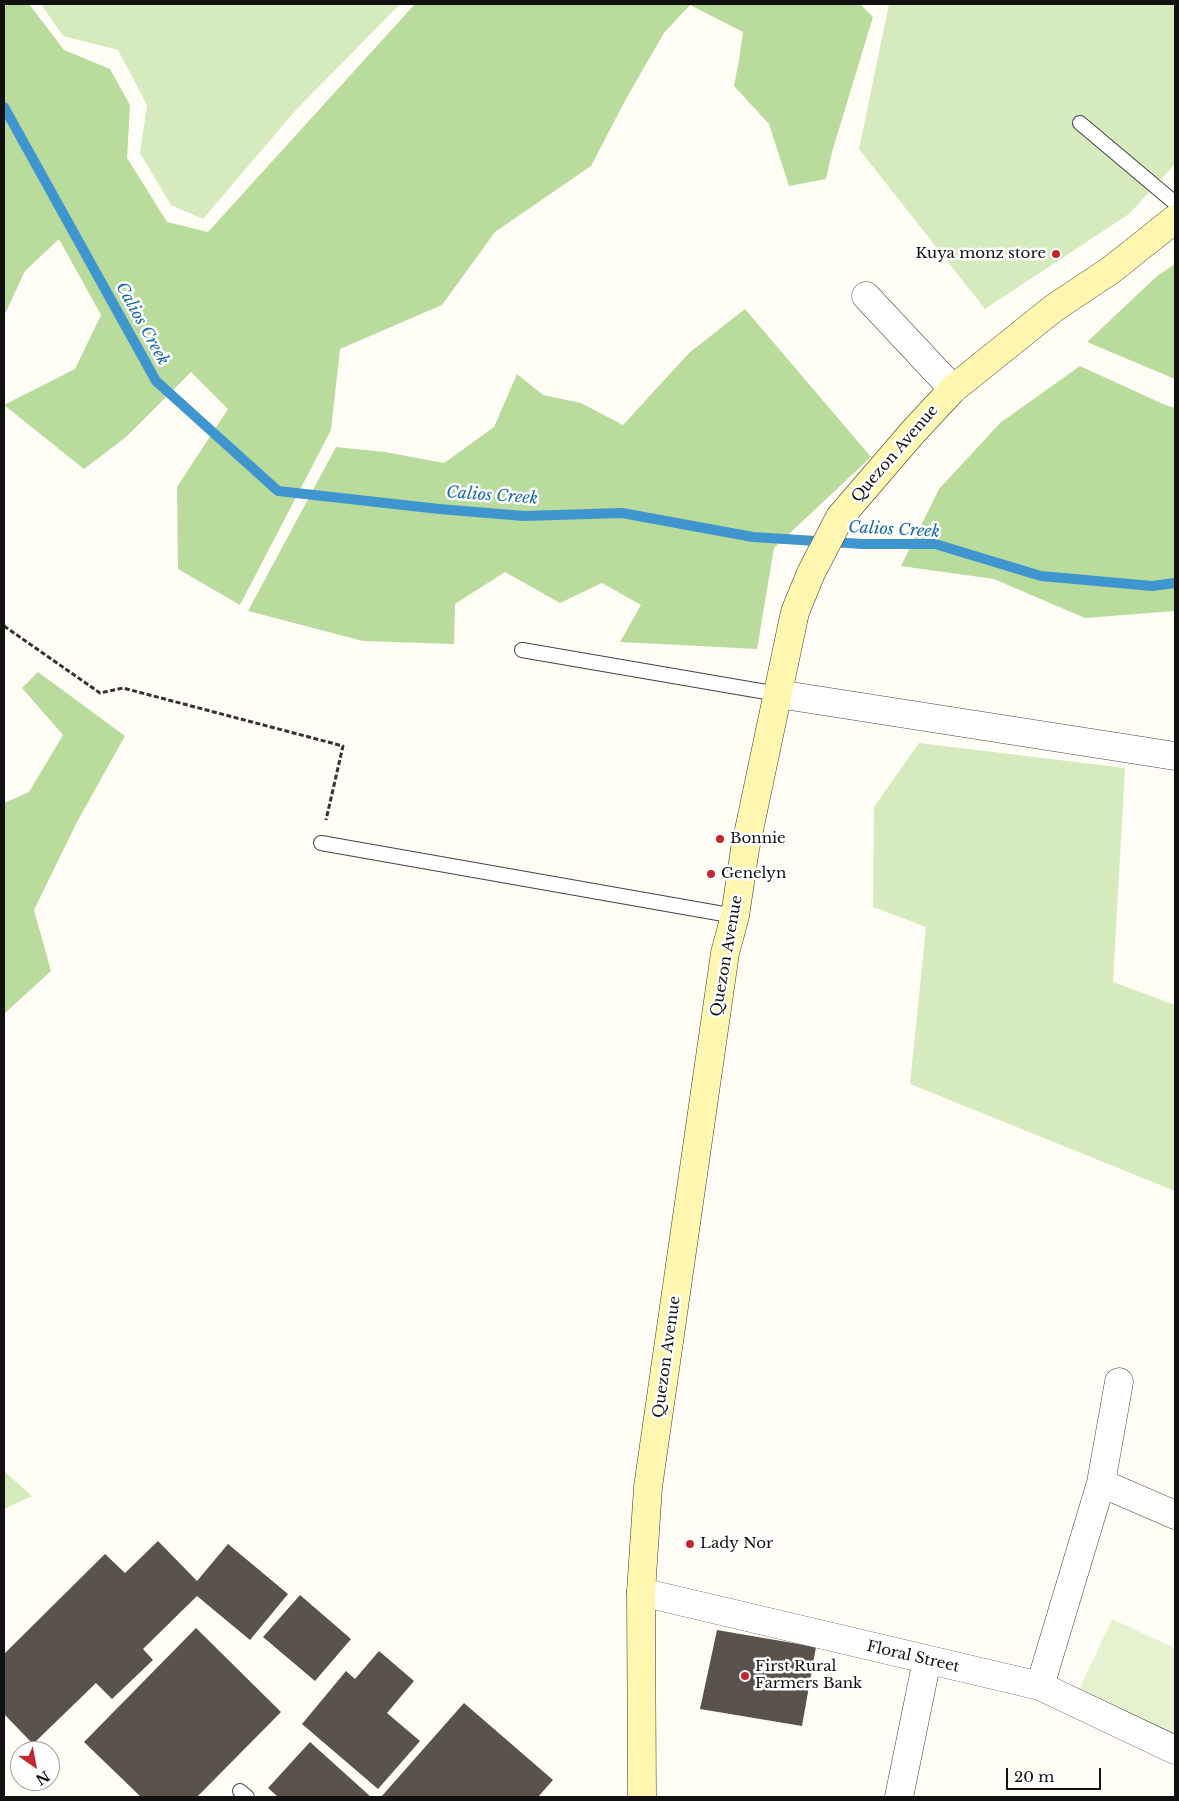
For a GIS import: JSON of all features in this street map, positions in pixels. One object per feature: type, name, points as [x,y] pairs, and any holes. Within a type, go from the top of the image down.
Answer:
[{"type":"main road","name":"Quezon Avenue","points":[[642,1797],[641,1592],[648,1487],[725,953],[735,916],[745,849],[795,612],[811,573],[840,517],[953,389],[1054,308],[1111,270],[1175,219]]},
{"type":"street","points":[[866,296],[953,389]]},
{"type":"street","points":[[778,694],[1175,756]]},
{"type":"street","points":[[1040,1686],[1101,1483],[1119,1382]]},
{"type":"street","points":[[1101,1483],[1175,1515]]},
{"type":"street","name":"Floral Street","points":[[641,1592],[1040,1686],[1175,1750]]},
{"type":"street","points":[[899,1797],[927,1660]]},
{"type":"lane","points":[[1080,122],[1175,203]]},
{"type":"lane","points":[[522,650],[778,694]]},
{"type":"lane","points":[[321,843],[735,916]]},
{"type":"path","points":[[4,626],[100,693],[124,688],[343,746],[321,843]]},
{"type":"green space","points":[[4,4],[29,4],[64,50],[110,69],[130,105],[127,158],[167,222],[208,232],[415,4],[860,4],[873,17],[832,152],[826,179],[789,186],[769,124],[734,86],[743,32],[690,5],[664,33],[627,97],[591,166],[495,232],[442,305],[340,349],[331,430],[240,605],[178,569],[177,487],[228,409],[191,372],[126,437],[84,469],[4,405],[75,369],[101,315],[59,239],[25,271],[4,316]]},
{"type":"green space","points":[[41,4],[400,4],[295,111],[203,219],[171,205],[140,153],[147,105],[118,50],[63,36]]},
{"type":"green space","points":[[889,4],[1175,4],[1175,164],[1129,214],[985,309],[859,149]]},
{"type":"green space","points":[[1175,264],[1175,379],[1087,342],[1157,276]]},
{"type":"green space","points":[[745,309],[871,457],[774,548],[757,649],[620,642],[641,605],[602,583],[560,603],[505,572],[455,604],[454,644],[363,641],[248,611],[336,447],[385,452],[444,463],[494,427],[517,374],[543,395],[581,403],[623,425],[689,353]]},
{"type":"green space","points":[[1080,366],[1175,408],[1175,611],[1085,618],[994,579],[901,566],[939,489],[1000,423]]},
{"type":"green space","points":[[38,672],[125,736],[77,822],[34,910],[51,971],[4,1014],[4,803],[29,792],[63,735],[22,688]]},
{"type":"green space","points":[[919,743],[1125,768],[1113,982],[1175,1005],[1175,1191],[910,1084],[926,927],[873,907],[874,807]]},
{"type":"green space","points":[[4,1471],[32,1496],[4,1509]]},
{"type":"green space","points":[[1112,1619],[1175,1648],[1175,1736],[1078,1692]]},
{"type":"building","points":[[158,1541],[197,1581],[228,1544],[288,1594],[250,1640],[197,1596],[143,1649],[153,1660],[112,1699],[96,1683],[36,1741],[30,1741],[4,1714],[4,1654],[105,1554],[125,1573]]},
{"type":"building","points":[[300,1595],[351,1639],[315,1681],[263,1637]]},
{"type":"building","points":[[196,1628],[281,1712],[197,1797],[141,1797],[84,1742]]},
{"type":"building","name":"First Rural Farmers Bank","points":[[717,1630],[816,1647],[802,1726],[700,1709]]},
{"type":"building","points":[[379,1651],[414,1681],[387,1713],[420,1741],[378,1789],[302,1724],[346,1671],[355,1679]]},
{"type":"building","points":[[464,1703],[553,1780],[538,1797],[381,1797]]},
{"type":"building","points":[[310,1742],[371,1797],[278,1797],[268,1788]]},
{"type":"waterway","name":"Calios Creek","points":[[4,107],[156,381],[278,491],[439,509],[524,516],[622,513],[753,537],[863,544],[935,544],[1041,576],[1152,586],[1175,583]]},
{"type":"place","name":"Kuya monz store","points":[[1056,254]]},
{"type":"place","name":"Bonnie","points":[[720,839]]},
{"type":"place","name":"Genelyn","points":[[711,874]]},
{"type":"place","name":"Lady Nor","points":[[690,1544]]},
{"type":"place","name":"First Rural Farmers Bank","points":[[745,1676]]}]
